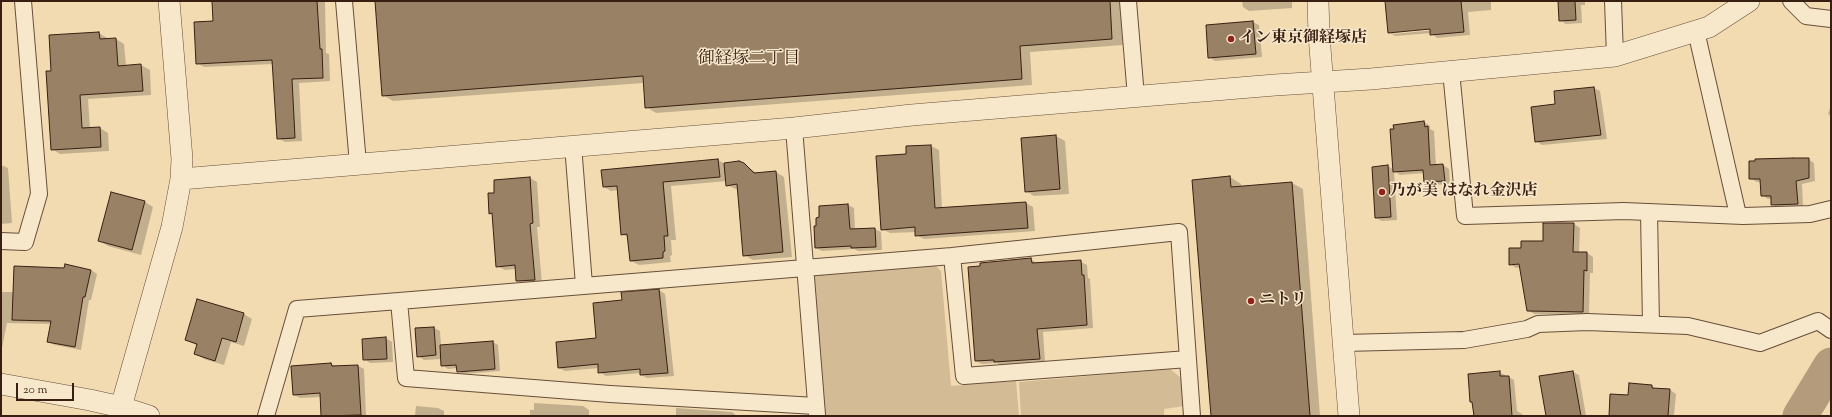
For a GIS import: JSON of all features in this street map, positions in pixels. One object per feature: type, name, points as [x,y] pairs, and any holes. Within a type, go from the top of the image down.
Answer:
[{"type":"street","points":[[1,241],[25,242],[39,194],[23,1]]},
{"type":"street","points":[[121,407],[172,227],[182,179],[182,159],[169,1]]},
{"type":"street","points":[[344,1],[358,164]]},
{"type":"street","points":[[1128,1],[1136,97]]},
{"type":"street","points":[[1318,1],[1323,82],[1350,416]]},
{"type":"street","points":[[1613,1],[1615,56]]},
{"type":"street","points":[[182,179],[573,145],[794,128],[912,115],[1323,82],[1615,56],[1709,27],[1749,1]]},
{"type":"street","points":[[1791,1],[1806,16],[1831,19]]},
{"type":"street","points":[[1696,31],[1738,216]]},
{"type":"street","points":[[1451,71],[1465,216],[1624,211],[1738,216],[1810,214],[1831,209]]},
{"type":"street","points":[[399,301],[406,378],[817,411],[794,128]]},
{"type":"street","points":[[573,145],[584,285]]},
{"type":"street","points":[[1650,212],[1651,324]]},
{"type":"street","points":[[266,416],[297,309],[952,256],[1179,232],[1192,416]]},
{"type":"street","points":[[952,256],[964,376],[1188,359]]},
{"type":"street","points":[[1344,343],[1464,340],[1527,329],[1538,324],[1587,322],[1688,326],[1760,343],[1818,321],[1831,330]]},
{"type":"street","points":[[1,384],[121,407],[149,416]]},
{"type":"shaded area","points":[[934,264],[941,271],[951,386],[1016,381],[1019,416],[825,416],[813,273]]},
{"type":"shaded area","points":[[1170,369],[1181,378],[1184,406],[1164,409],[1164,416],[1021,416],[1019,382]]},
{"type":"building","points":[[212,1],[317,1],[320,49],[322,49],[323,78],[292,79],[295,138],[277,139],[272,60],[196,64],[194,22],[213,21]]},
{"type":"building","points":[[375,1],[1110,1],[1112,39],[1020,46],[1022,79],[645,108],[643,76],[382,96]]},
{"type":"building","points":[[1385,1],[1461,1],[1464,32],[1430,35],[1430,29],[1388,33]]},
{"type":"building","points":[[1558,1],[1575,1],[1576,20],[1559,21]]},
{"type":"building","points":[[1253,21],[1256,54],[1208,58],[1206,25]]},
{"type":"building","points":[[99,32],[100,39],[116,38],[118,66],[141,64],[143,91],[80,95],[82,128],[100,127],[101,147],[51,150],[46,71],[51,71],[49,35]]},
{"type":"building","points":[[1594,87],[1601,135],[1535,142],[1531,107],[1555,104],[1554,91]]},
{"type":"building","points":[[1424,121],[1425,127],[1428,126],[1430,165],[1443,164],[1445,181],[1424,182],[1423,170],[1393,172],[1390,129],[1394,129],[1393,125]]},
{"type":"building","points":[[1056,135],[1060,189],[1025,192],[1021,138]]},
{"type":"building","points":[[931,145],[935,208],[1026,202],[1028,228],[915,236],[915,227],[881,230],[876,156],[906,154],[906,146]]},
{"type":"building","points":[[1809,158],[1809,178],[1796,181],[1798,204],[1771,205],[1771,196],[1761,196],[1760,179],[1749,179],[1749,161],[1755,161],[1755,159]]},
{"type":"building","points":[[718,159],[720,177],[663,182],[668,236],[664,236],[665,251],[663,252],[663,258],[630,261],[627,234],[621,235],[617,186],[603,187],[601,170]]},
{"type":"building","points":[[739,161],[744,163],[754,173],[776,171],[783,252],[743,256],[737,184],[726,186],[724,163]]},
{"type":"building","name":"乃が美 はなれ金沢店","points":[[1388,165],[1391,217],[1375,218],[1372,167]]},
{"type":"building","name":"ニトリ","points":[[1230,176],[1231,187],[1292,182],[1310,416],[1211,416],[1192,180]]},
{"type":"building","points":[[530,177],[533,223],[530,224],[535,280],[516,281],[515,265],[496,267],[492,213],[489,214],[488,193],[494,193],[494,180]]},
{"type":"building","points":[[111,192],[145,201],[132,250],[98,241]]},
{"type":"building","points":[[848,204],[850,229],[875,228],[876,247],[851,248],[851,246],[815,248],[814,226],[816,226],[816,218],[819,217],[819,206]]},
{"type":"building","points":[[1543,223],[1574,223],[1573,252],[1587,252],[1587,271],[1584,270],[1583,312],[1527,311],[1519,264],[1509,265],[1509,248],[1521,248],[1521,241],[1543,241]]},
{"type":"building","points":[[1031,258],[1032,263],[1081,260],[1082,275],[1084,275],[1087,325],[1037,329],[1040,359],[994,362],[994,360],[975,361],[968,267],[980,266],[980,263]]},
{"type":"building","points":[[65,264],[91,270],[85,297],[83,297],[75,347],[47,342],[51,321],[12,320],[14,266],[64,268]]},
{"type":"building","points":[[659,289],[668,373],[640,375],[640,369],[598,373],[598,364],[558,368],[556,342],[596,338],[593,303],[622,300],[621,292]]},
{"type":"building","points":[[197,299],[244,313],[236,342],[222,338],[215,361],[194,354],[197,344],[185,340]]},
{"type":"building","points":[[434,327],[436,355],[417,357],[415,328]]},
{"type":"building","points":[[386,337],[387,359],[363,360],[362,339]]},
{"type":"building","points":[[493,341],[495,369],[457,372],[456,365],[441,366],[440,345]]},
{"type":"building","points":[[331,363],[332,366],[358,365],[361,415],[321,416],[320,393],[293,395],[291,366]]},
{"type":"building","points":[[1500,371],[1500,376],[1509,376],[1512,416],[1474,416],[1472,402],[1470,402],[1468,374]]},
{"type":"building","points":[[1573,371],[1581,416],[1546,416],[1539,376]]},
{"type":"building","points":[[1629,383],[1652,385],[1652,388],[1670,389],[1668,416],[1609,416],[1610,394],[1628,395]]},
{"type":"waterway","points":[[1800,416],[1831,365]]},
{"type":"place","name":"イン東京御経塚店","points":[[1231,39]]},
{"type":"place","name":"乃が美 はなれ金沢店","points":[[1382,192]]},
{"type":"place","name":"ニトリ","points":[[1251,301]]},
{"type":"district","name":"御経塚二丁目","points":[[749,60]]}]
